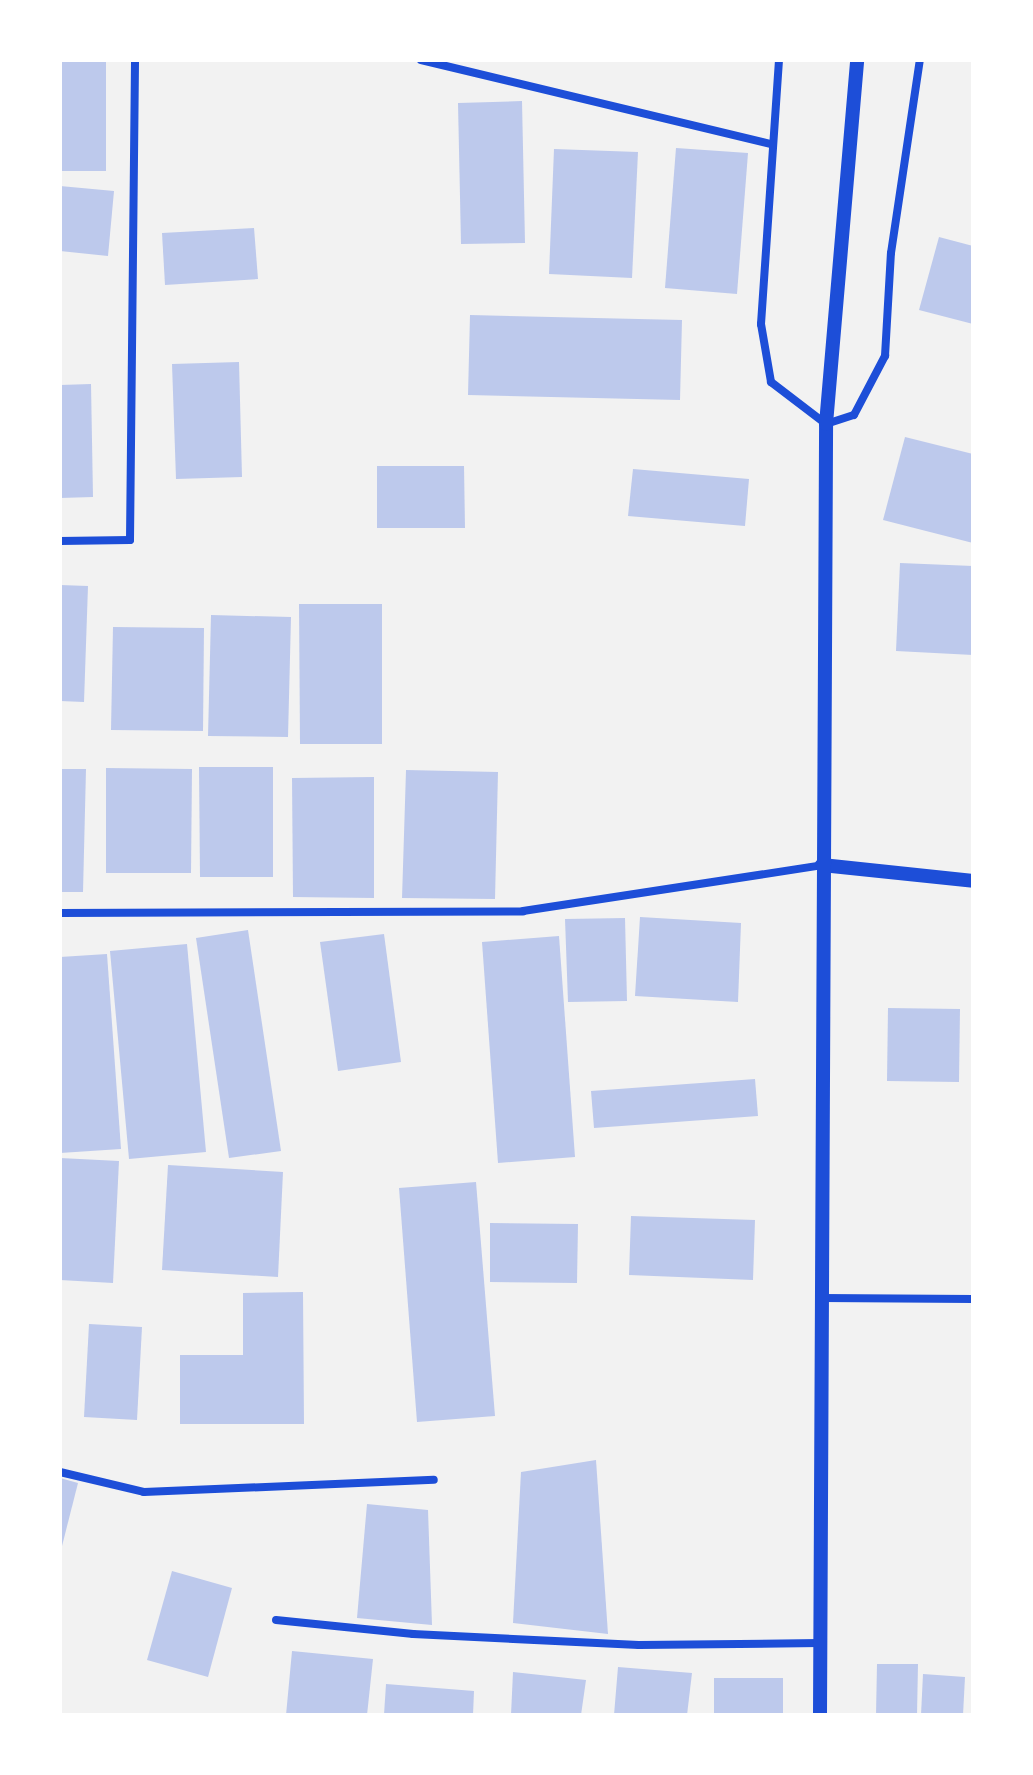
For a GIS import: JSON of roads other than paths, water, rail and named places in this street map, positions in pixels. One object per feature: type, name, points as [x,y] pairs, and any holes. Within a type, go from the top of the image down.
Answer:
[{"type":"street","points":[[60,541],[130,540],[135,60]]},
{"type":"street","points":[[421,60],[770,144]]},
{"type":"street","points":[[779,60],[770,144],[761,324],[771,382],[826,424]]},
{"type":"street","points":[[820,1715],[826,424],[857,60]]},
{"type":"street","points":[[826,424],[854,415],[885,356],[891,253],[920,60]]},
{"type":"street","points":[[60,913],[523,911],[822,865],[973,881]]},
{"type":"street","points":[[821,1298],[973,1299]]},
{"type":"street","points":[[60,1472],[144,1492],[434,1480]]},
{"type":"street","points":[[276,1620],[639,1645],[820,1643]]}]
